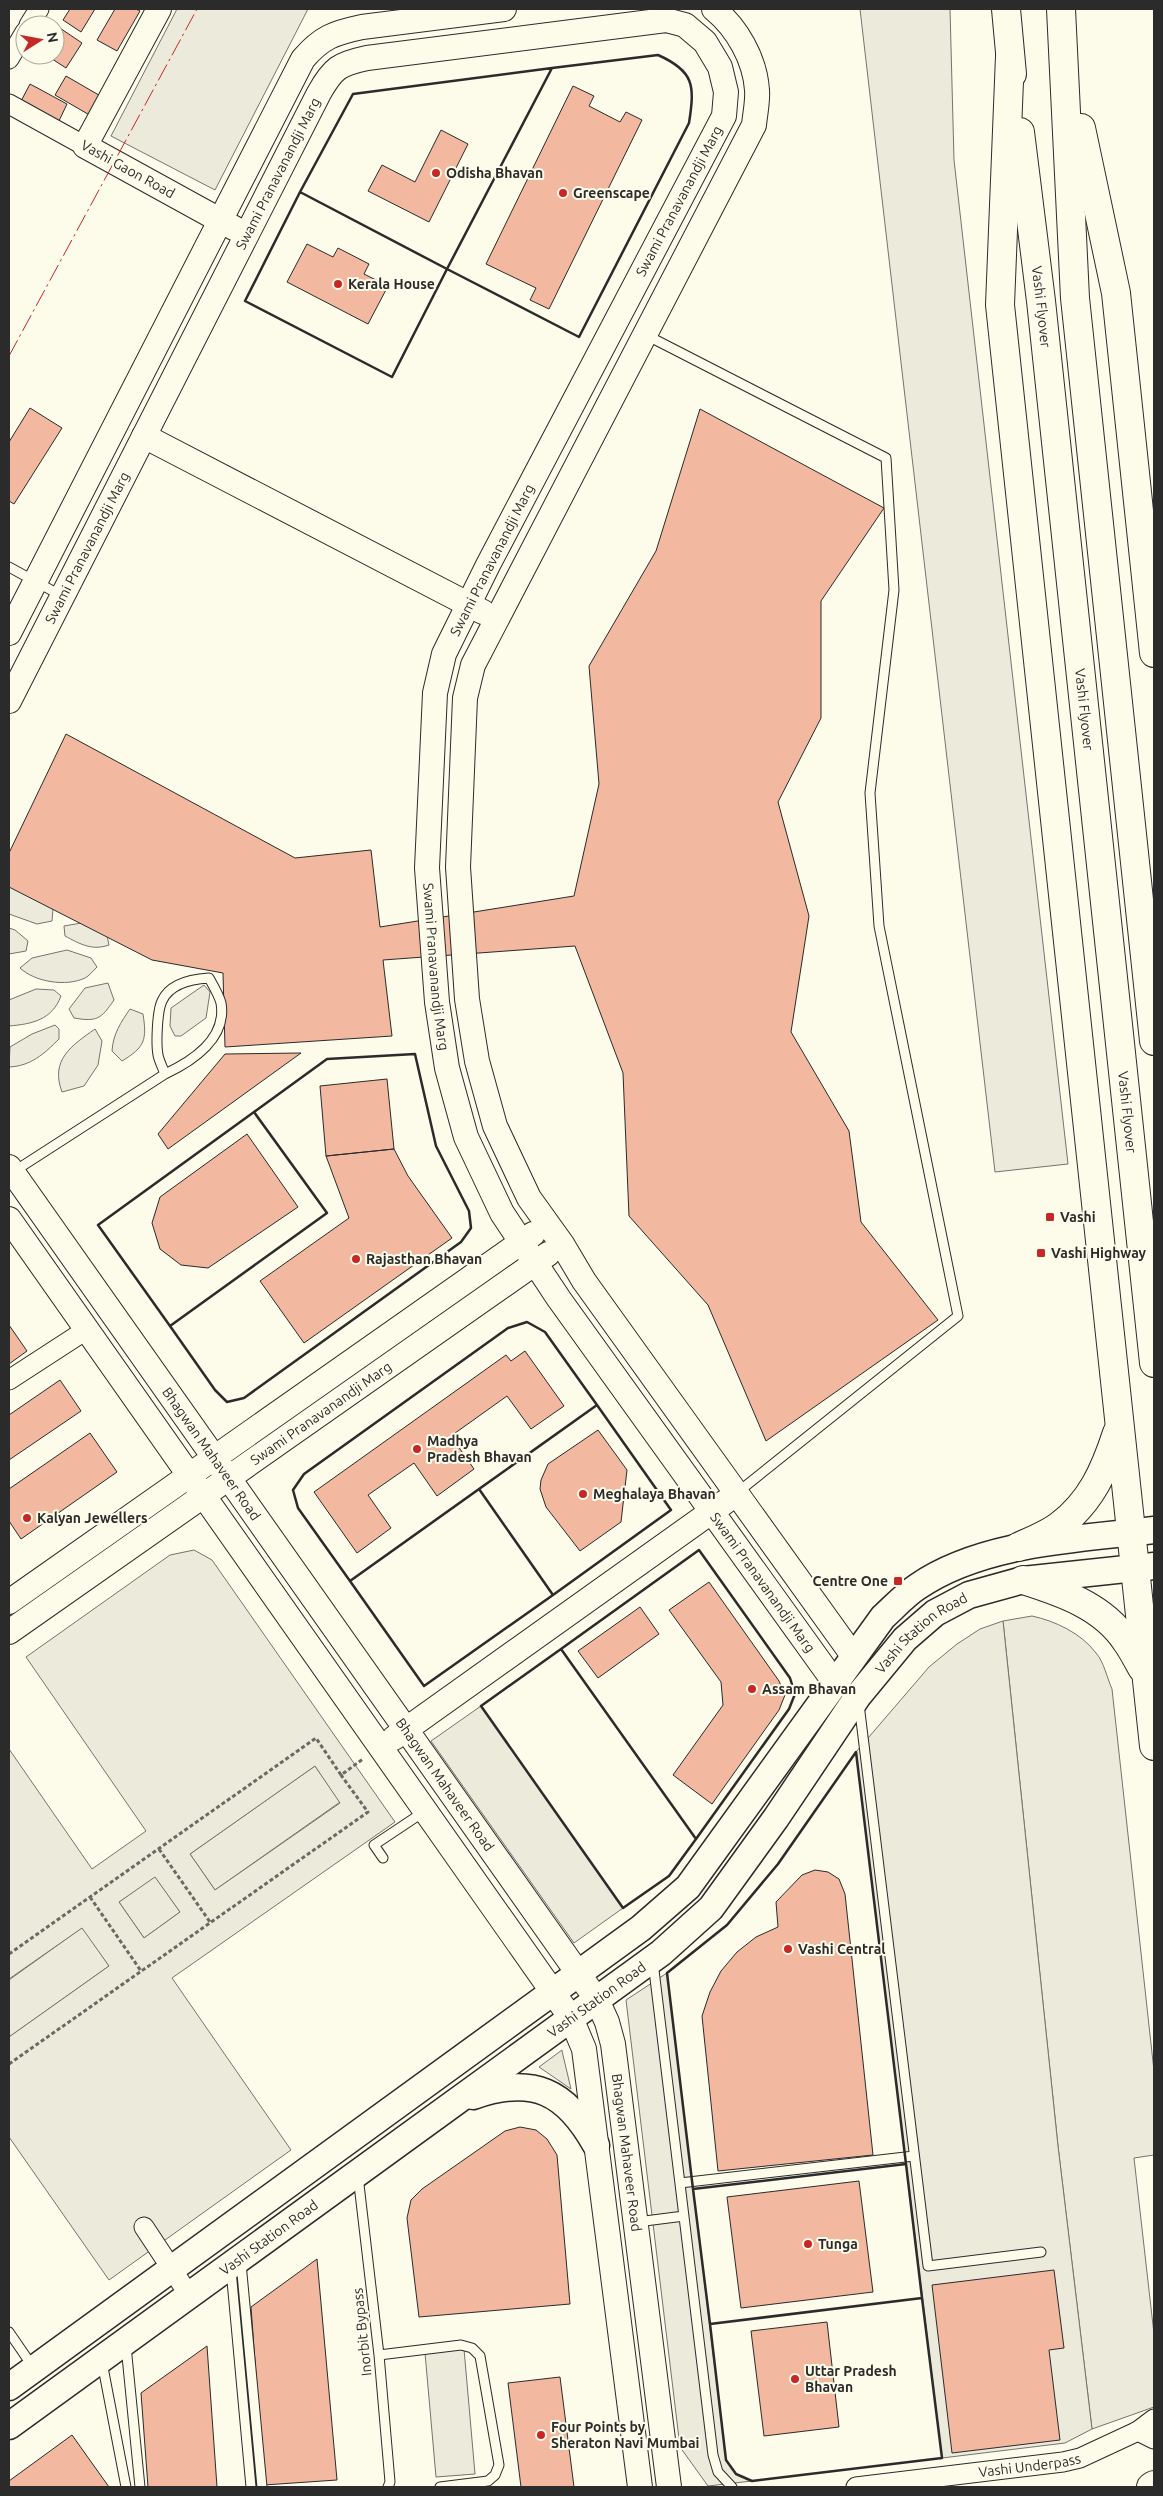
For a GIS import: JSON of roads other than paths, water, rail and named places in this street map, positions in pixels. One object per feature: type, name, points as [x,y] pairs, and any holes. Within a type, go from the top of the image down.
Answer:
[{"type":"highway","points":[[1006,9],[1010,56],[1000,305],[1120,1425],[1143,1531],[1147,1678],[1154,1746]]},
{"type":"highway","points":[[1061,9],[1075,298],[1154,1041]]},
{"type":"highway","points":[[1064,51],[1116,293],[1154,653]]},
{"type":"highway","name":"Vashi Flyover","points":[[1010,56],[1042,301],[1154,1363]]},
{"type":"highway","points":[[1018,1547],[1058,1527],[1088,1500],[1107,1465],[1120,1425]]},
{"type":"highway","points":[[1024,1580],[1062,1592],[1098,1611],[1126,1639],[1147,1678]]},
{"type":"main road","points":[[9,2387],[642,1928],[688,1887],[882,1617],[918,1587],[958,1566],[1018,1547],[1143,1531]]},
{"type":"main road","name":"Vashi Station Road","points":[[9,2426],[652,1960],[711,1908],[776,1818],[858,1696],[905,1639],[935,1613],[969,1595],[1024,1580],[1145,1567]]},
{"type":"main road","points":[[750,1801],[776,1818]]},
{"type":"main road","points":[[455,2103],[511,2087],[531,2088],[550,2094],[569,2106],[584,2122],[596,2145]]},
{"type":"street","points":[[85,146],[159,9]]},
{"type":"street","points":[[9,633],[303,59],[318,42],[339,32],[362,27],[504,9]]},
{"type":"street","name":"Swami Pranavanandji Marg","points":[[714,9],[729,21],[748,55],[757,90],[754,125],[473,665],[465,698],[458,867],[467,999],[477,1062],[495,1126],[529,1198],[562,1244],[584,1281],[854,1657]]},
{"type":"street","name":"Swami Pranavanandji Marg","points":[[9,701],[328,76],[336,68],[349,62],[666,20],[685,25],[704,42],[720,67],[726,92],[724,116],[444,654],[435,693],[427,868],[437,1002],[446,1068],[466,1137],[502,1213],[559,1299],[835,1683]]},
{"type":"street","name":"Vashi Gaon Road","points":[[9,104],[247,235]]},
{"type":"street","points":[[144,436],[496,618]]},
{"type":"street","name":"Bhagwan Mahaveer Road","points":[[11,1170],[597,2000],[607,2022],[613,2044],[669,2487]]},
{"type":"street","points":[[9,1219],[571,2018],[584,2048],[640,2487]]},
{"type":"street","name":"Swami Pranavanandji Marg","points":[[9,1602],[547,1225]]},
{"type":"street","name":"Swami Pranavanandji Marg","points":[[9,1632],[562,1244]]},
{"type":"street","points":[[9,1380],[86,1330]]},
{"type":"street","points":[[380,1747],[736,1494]]},
{"type":"street","points":[[76,1554],[90,1575]]},
{"type":"street","points":[[144,2227],[189,2295]]},
{"type":"street","name":"Vashi Underpass","points":[[856,2487],[1063,2462],[1146,2435],[1154,2419]]},
{"type":"lane","points":[[644,334],[886,458],[894,590],[870,793],[879,926],[958,1316],[736,1494]]},
{"type":"lane","points":[[9,567],[63,596]]},
{"type":"lane","points":[[11,1170],[203,1051],[220,1028],[221,1002],[209,978],[190,980],[173,988],[162,1001],[157,1031],[158,1056],[165,1074]]},
{"type":"lane","points":[[858,1696],[928,2266],[1041,2252]]},
{"type":"lane","points":[[383,1858],[374,1845],[425,1811]]},
{"type":"lane","points":[[652,1960],[713,2455],[718,2472],[732,2487]]},
{"type":"lane","points":[[680,2183],[914,2156]]},
{"type":"lane","name":"Inorbit Bypass","points":[[358,2173],[379,2355],[390,2482],[388,2487]]},
{"type":"lane","points":[[635,2222],[684,2216]]},
{"type":"lane","points":[[236,2261],[251,2487]]},
{"type":"lane","points":[[236,2261],[262,2487]]},
{"type":"lane","points":[[9,2332],[34,2369]]},
{"type":"lane","points":[[126,2341],[140,2487]]},
{"type":"lane","points":[[379,2355],[461,2344],[472,2348],[480,2356],[499,2465],[495,2475],[488,2481],[440,2487]]},
{"type":"lane","points":[[101,2359],[126,2487]]},
{"type":"place","name":"Odisha Bhavan","points":[[436,173]]},
{"type":"place","name":"Greenscape","points":[[563,193]]},
{"type":"place","name":"Kerala House","points":[[338,284]]},
{"type":"place","name":"Vashi","points":[[1050,1217]]},
{"type":"place","name":"Vashi Highway","points":[[1041,1253]]},
{"type":"place","name":"Rajasthan Bhavan","points":[[356,1259]]},
{"type":"place","name":"Madhya Pradesh Bhavan","points":[[417,1449]]},
{"type":"place","name":"Meghalaya Bhavan","points":[[583,1494]]},
{"type":"place","name":"Kalyan Jewellers","points":[[27,1518]]},
{"type":"place","name":"Centre One","points":[[898,1581]]},
{"type":"place","name":"Assam Bhavan","points":[[752,1689]]},
{"type":"place","name":"Vashi Central","points":[[788,1949]]},
{"type":"place","name":"Tunga","points":[[808,2244]]},
{"type":"place","name":"Uttar Pradesh Bhavan","points":[[795,2379]]},
{"type":"place","name":"Four Points by Sheraton Navi Mumbai","points":[[541,2435]]}]
